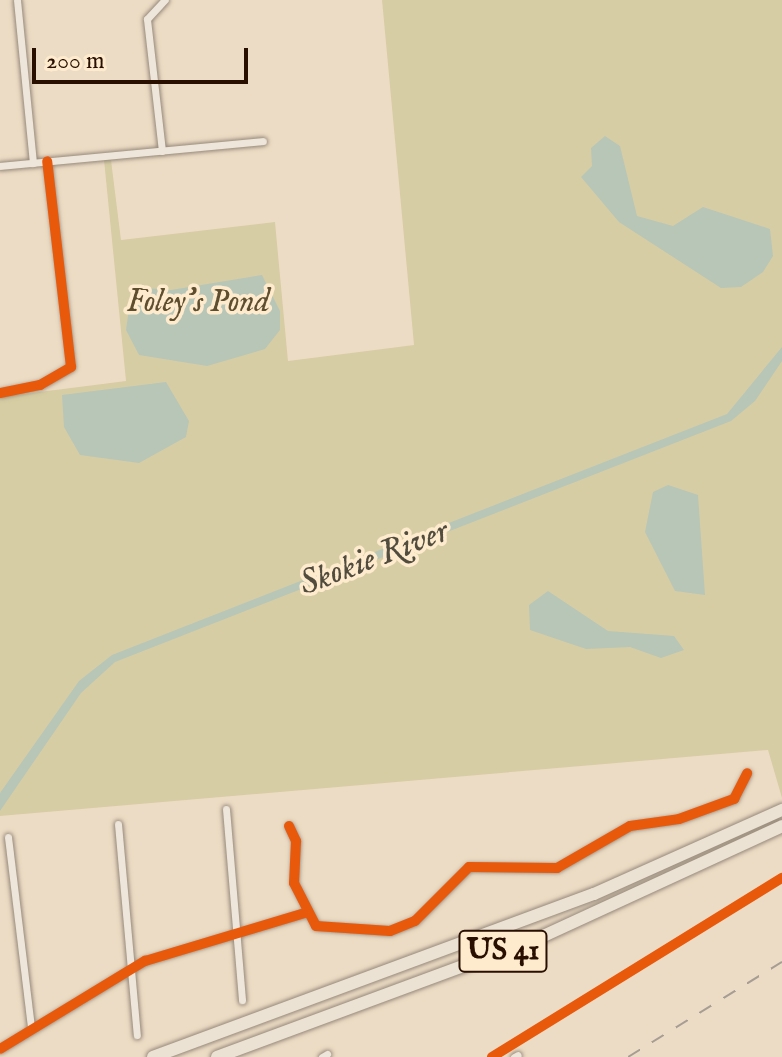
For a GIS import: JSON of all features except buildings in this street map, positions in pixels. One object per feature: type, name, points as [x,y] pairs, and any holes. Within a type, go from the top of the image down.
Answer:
[{"type":"highway","name":"US 41","points":[[153,1057],[581,899],[782,810]]},
{"type":"highway","name":"US 41","points":[[217,1057],[539,938],[782,826]]},
{"type":"street","points":[[17,0],[33,163]]},
{"type":"street","points":[[162,151],[147,19],[165,0]]},
{"type":"street","points":[[0,166],[263,141]]},
{"type":"street","points":[[0,393],[69,370],[47,161]]},
{"type":"street","points":[[289,826],[296,841],[294,883],[305,913],[330,931],[402,928],[469,867],[557,868],[630,826],[679,819],[734,799],[747,773]]},
{"type":"street","points":[[226,809],[242,1000]]},
{"type":"street","points":[[118,824],[137,1035]]},
{"type":"street","points":[[8,837],[31,1028]]},
{"type":"street","points":[[0,1049],[130,969],[235,928],[305,913]]},
{"type":"green space","points":[[382,0],[782,0],[782,798],[768,750],[0,816],[0,397],[126,381],[104,160],[111,160],[121,240],[275,222],[288,361],[414,345]]},
{"type":"water","points":[[605,136],[620,146],[637,216],[673,226],[703,207],[770,229],[773,256],[763,272],[741,287],[721,288],[619,222],[581,177],[592,166],[591,148]]},
{"type":"water","name":"Foley’s Pond","points":[[262,275],[280,311],[280,330],[265,349],[207,366],[139,355],[126,330],[132,287],[171,290]]},
{"type":"water","name":"Skokie River","points":[[782,347],[782,361],[755,401],[731,421],[115,662],[81,693],[0,811],[0,793],[79,681],[112,655],[727,414]]},
{"type":"water","points":[[166,382],[189,421],[186,437],[139,463],[80,455],[64,427],[62,395]]},
{"type":"water","points":[[668,485],[698,495],[705,595],[675,591],[645,532],[653,492]]},
{"type":"water","points":[[548,591],[608,631],[674,636],[684,650],[661,658],[630,647],[586,649],[530,630],[529,605]]},
{"type":"railway","points":[[628,1057],[782,962]]},
{"type":"cycle path","points":[[0,393],[40,385],[71,367],[47,161]]},
{"type":"cycle path","points":[[289,826],[296,841],[294,883],[316,926],[390,931],[415,921],[469,867],[557,868],[630,826],[679,819],[734,799],[747,773]]},
{"type":"cycle path","points":[[492,1057],[782,878]]},
{"type":"cycle path","points":[[0,1049],[145,961],[305,913]]}]
